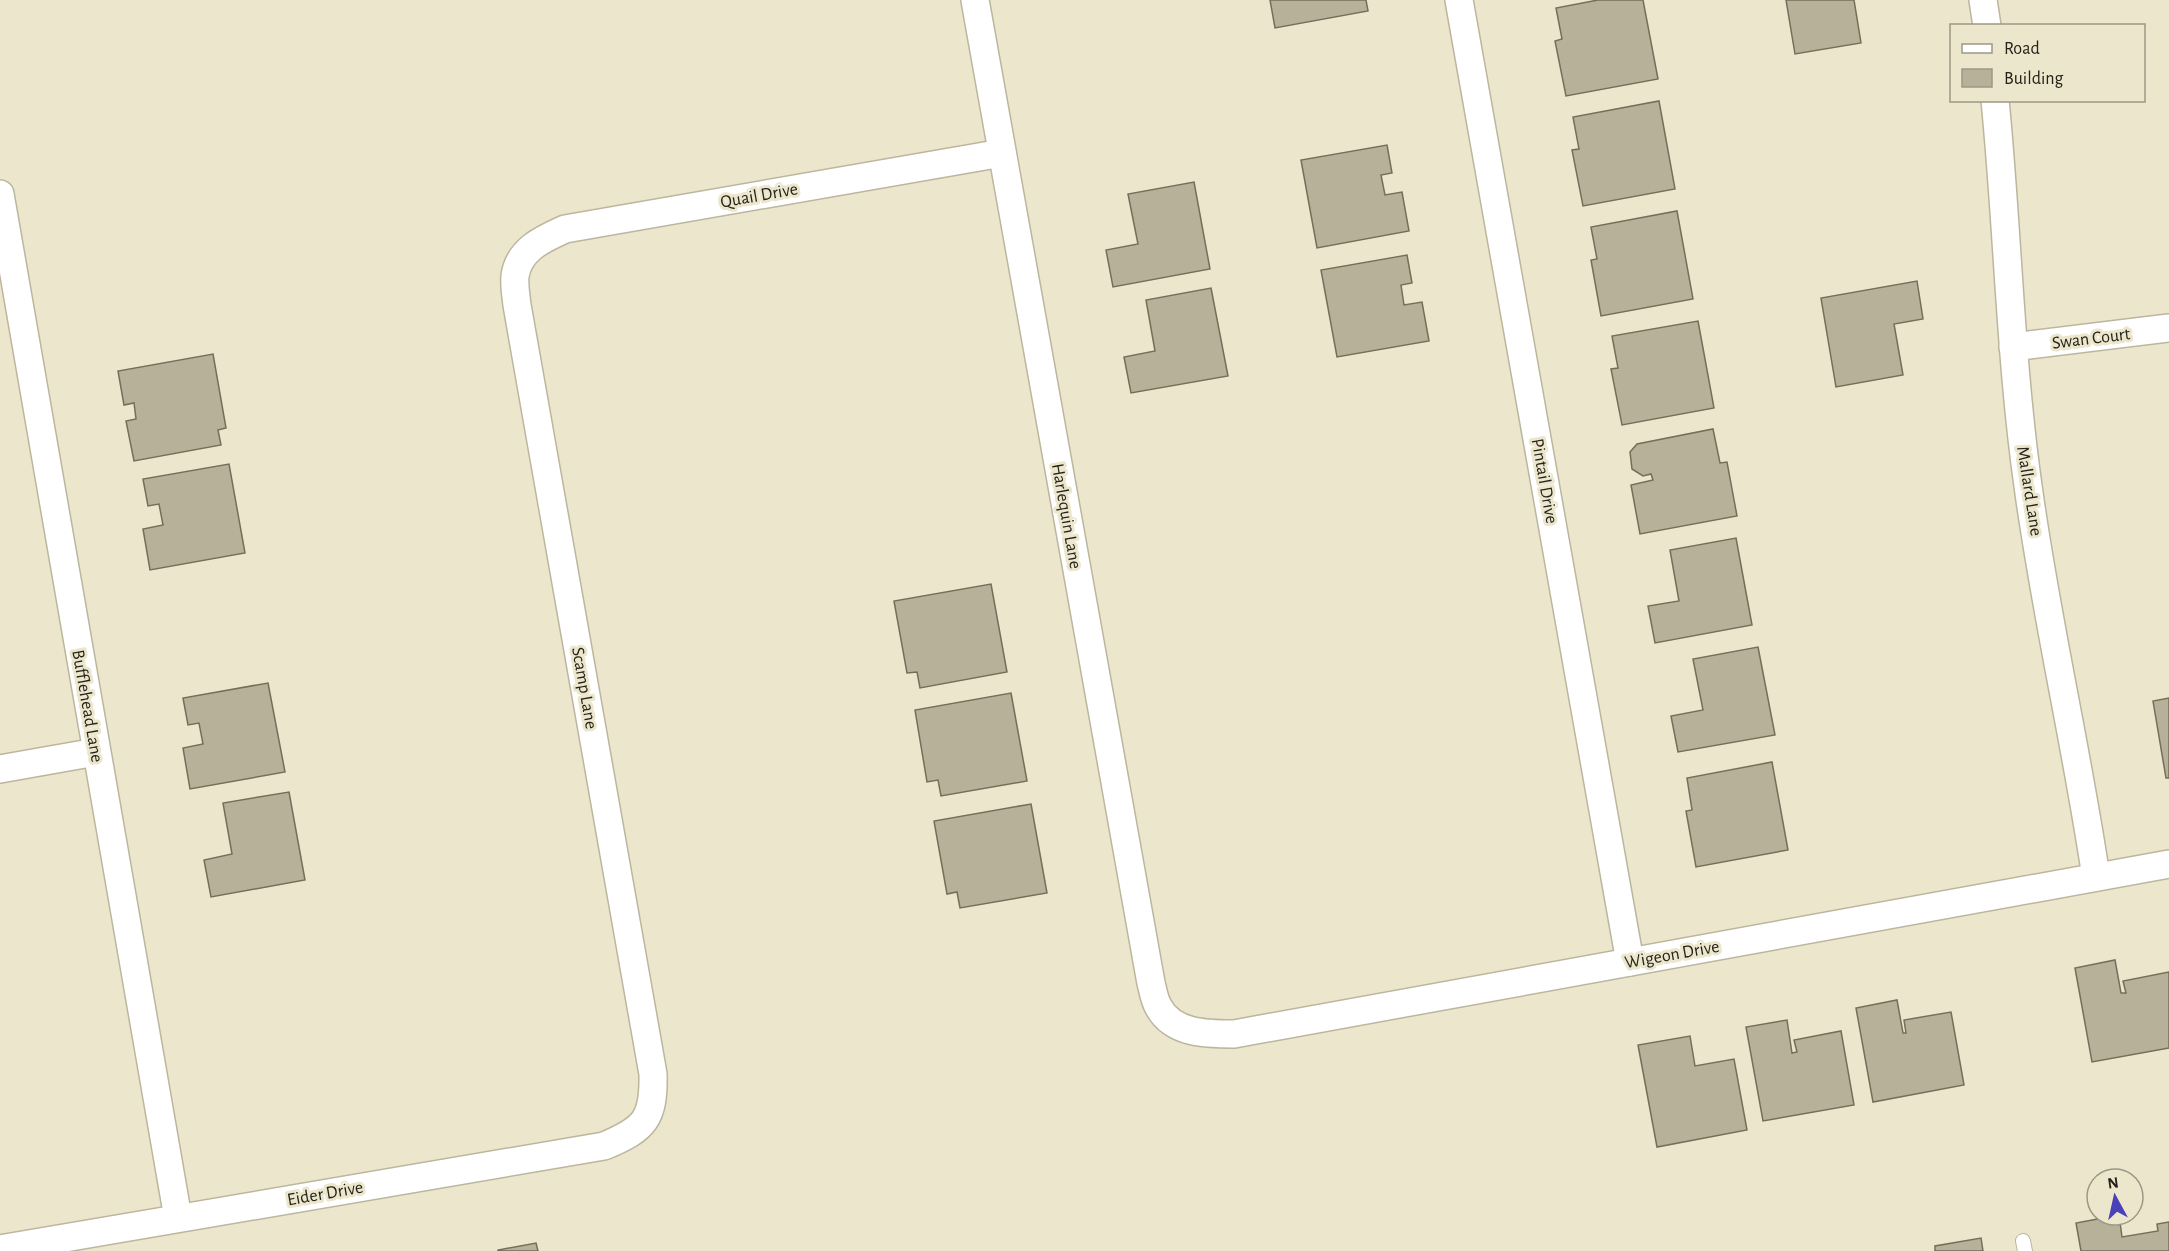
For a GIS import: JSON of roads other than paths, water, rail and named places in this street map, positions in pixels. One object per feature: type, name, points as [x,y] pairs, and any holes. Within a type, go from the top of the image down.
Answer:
[{"type":"street","name":"Harlequin Lane","points":[[975,0],[1151,983],[1158,1007],[1175,1025]]},
{"type":"street","name":"Pintail Drive","points":[[1459,0],[1630,962]]},
{"type":"street","points":[[1983,0],[1987,24]]},
{"type":"street","name":"Mallard Lane","points":[[1995,102],[2013,347],[2029,495],[2096,877]]},
{"type":"street","name":"Quail Drive","points":[[523,254],[541,240],[565,229],[1002,153]]},
{"type":"street","name":"Bufflehead Lane","points":[[0,194],[8,284],[96,752],[178,1218]]},
{"type":"street","name":"Scamp Lane","points":[[523,254],[515,276],[517,305],[653,1074],[653,1100],[644,1122]]},
{"type":"street","name":"Swan Court","points":[[2013,347],[2169,328]]},
{"type":"street","points":[[0,769],[96,752]]},
{"type":"street","name":"Wigeon Drive","points":[[1175,1025],[1201,1034],[1234,1034],[2169,864]]},
{"type":"street","name":"Eider Drive","points":[[0,1249],[604,1146],[628,1136],[644,1122]]}]
